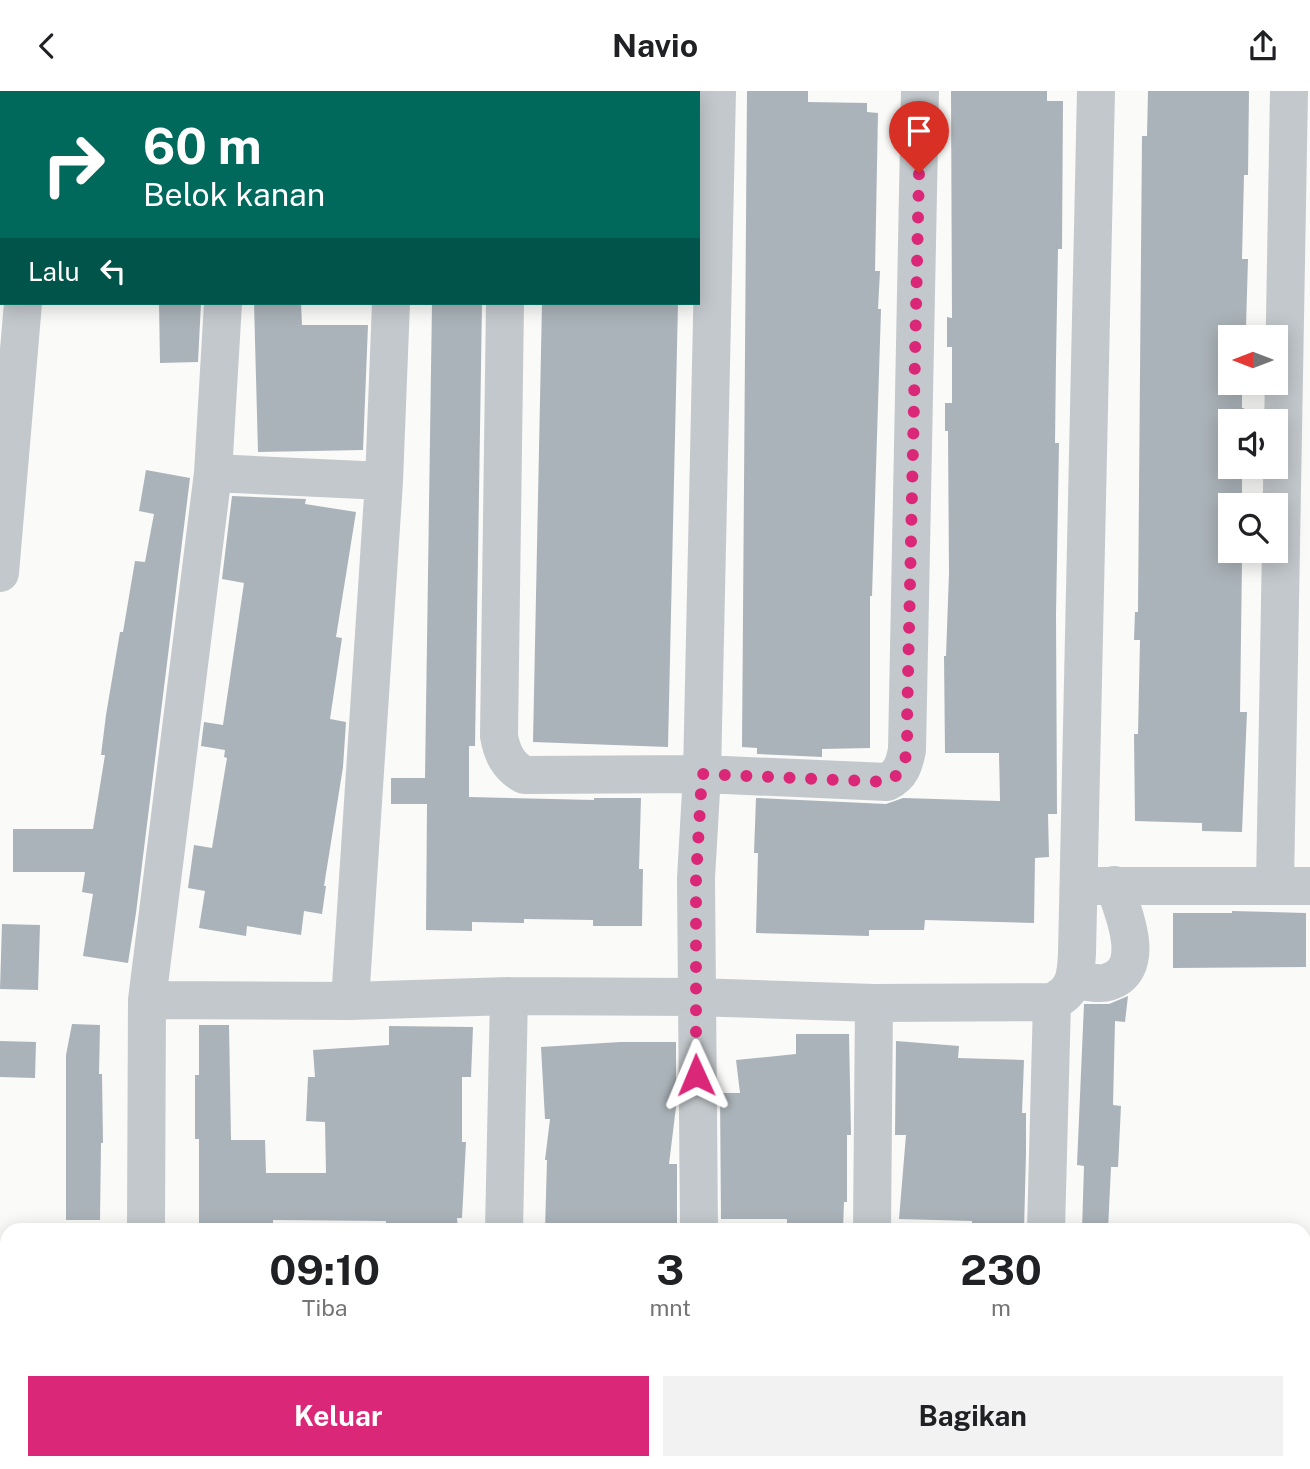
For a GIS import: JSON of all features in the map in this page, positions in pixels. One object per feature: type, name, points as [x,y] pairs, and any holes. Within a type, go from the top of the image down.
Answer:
[{"type":"street","points":[[699,1223],[696,879],[702,774],[717,91]]},
{"type":"street","points":[[505,305],[499,736],[508,762],[524,775],[702,774],[887,782],[894,778],[905,763],[907,723],[920,91]]},
{"type":"street","points":[[1046,1223],[1064,991],[1096,886],[1096,91]]},
{"type":"street","points":[[1096,886],[1292,886],[1289,91]]},
{"type":"street","points":[[0,573],[23,305]]},
{"type":"street","points":[[146,1223],[147,1000],[213,473],[223,305]]},
{"type":"street","points":[[350,1001],[384,481],[391,305]]},
{"type":"street","points":[[213,473],[384,481]]},
{"type":"street","points":[[147,1000],[350,1001],[509,996],[695,997],[874,1003],[1064,991],[1106,983],[1119,977],[1127,965],[1131,949],[1130,932],[1096,886]]},
{"type":"street","points":[[504,1223],[509,996]]},
{"type":"street","points":[[872,1223],[874,1003]]},
{"type":"building","points":[[747,91],[808,91],[808,102],[867,103],[867,112],[878,113],[875,271],[880,271],[878,309],[881,309],[870,596],[870,748],[822,749],[822,757],[757,754],[757,748],[742,747]]},
{"type":"building","points":[[951,91],[1047,91],[1047,101],[1063,101],[1062,249],[1058,249],[1055,443],[1059,443],[1057,814],[1048,814],[1049,857],[1035,858],[1034,923],[925,920],[924,930],[869,930],[869,936],[756,933],[756,798],[886,804],[903,798],[1000,801],[999,753],[945,753],[944,656],[949,573],[948,431],[945,431],[945,403],[952,403],[952,347],[947,347],[947,317],[952,318]]},
{"type":"building","points":[[1148,91],[1249,91],[1248,175],[1244,175],[1242,259],[1248,259],[1246,325],[1218,325],[1218,395],[1242,395],[1244,408],[1218,409],[1218,479],[1242,479],[1242,493],[1218,493],[1218,563],[1242,563],[1240,712],[1247,712],[1242,832],[1202,831],[1202,823],[1135,821],[1134,734],[1138,734],[1140,640],[1134,640],[1135,612],[1138,612],[1142,136],[1147,136]]},
{"type":"building","points":[[159,305],[201,305],[198,362],[160,363]]},
{"type":"building","points":[[254,305],[301,305],[302,325],[368,325],[363,450],[258,452]]},
{"type":"building","points":[[432,305],[482,305],[475,746],[469,746],[469,797],[594,800],[641,798],[639,869],[643,869],[642,926],[593,926],[593,920],[524,919],[524,923],[472,922],[472,931],[426,930],[427,804],[391,804],[391,778],[425,778]]},
{"type":"building","points":[[542,305],[678,305],[668,747],[533,742]]},
{"type":"building","points":[[146,470],[190,478],[128,963],[83,956],[93,894],[82,892],[85,872],[13,872],[13,829],[93,829],[105,755],[101,755],[106,715],[120,632],[123,632],[135,561],[145,562],[154,514],[139,511]]},
{"type":"building","points":[[232,496],[306,499],[305,504],[356,512],[336,637],[342,638],[330,719],[346,722],[343,767],[322,914],[304,911],[301,935],[247,926],[246,936],[199,928],[205,891],[188,888],[194,845],[212,848],[227,758],[224,757],[225,750],[201,746],[204,722],[223,725],[244,583],[222,579]]},
{"type":"building","points":[[1173,913],[1306,913],[1306,967],[1173,968]]},
{"type":"building","points":[[2,924],[40,925],[38,990],[0,989]]},
{"type":"building","points":[[1128,996],[1125,1022],[1115,1021],[1113,1105],[1121,1106],[1118,1167],[1111,1167],[1108,1223],[1082,1223],[1084,1166],[1077,1165],[1084,1004],[1109,1004]]},
{"type":"building","points":[[72,1024],[100,1025],[99,1074],[102,1074],[103,1143],[100,1220],[66,1220],[66,1055]]},
{"type":"building","points":[[199,1025],[229,1025],[231,1140],[265,1140],[266,1173],[326,1173],[325,1122],[306,1121],[308,1077],[315,1077],[313,1050],[389,1045],[389,1026],[473,1027],[471,1077],[462,1077],[462,1142],[466,1142],[462,1218],[457,1218],[457,1223],[273,1220],[273,1223],[199,1223],[199,1139],[195,1139],[195,1075],[199,1075]]},
{"type":"building","points":[[796,1034],[849,1034],[851,1135],[847,1135],[847,1202],[844,1202],[843,1223],[787,1223],[787,1219],[721,1219],[720,1093],[740,1093],[736,1060],[796,1054]]},
{"type":"building","points":[[0,1041],[36,1042],[35,1078],[0,1077]]},
{"type":"building","points":[[896,1041],[959,1046],[958,1058],[1024,1060],[1024,1223],[899,1219],[906,1135],[895,1135]]},
{"type":"building","points":[[676,1042],[676,1107],[669,1164],[677,1164],[677,1223],[545,1223],[545,1160],[550,1119],[545,1119],[541,1047]]},
{"type":"route","points":[[696,1075],[696,879],[702,774],[887,782],[900,773],[905,763],[919,173]]}]
